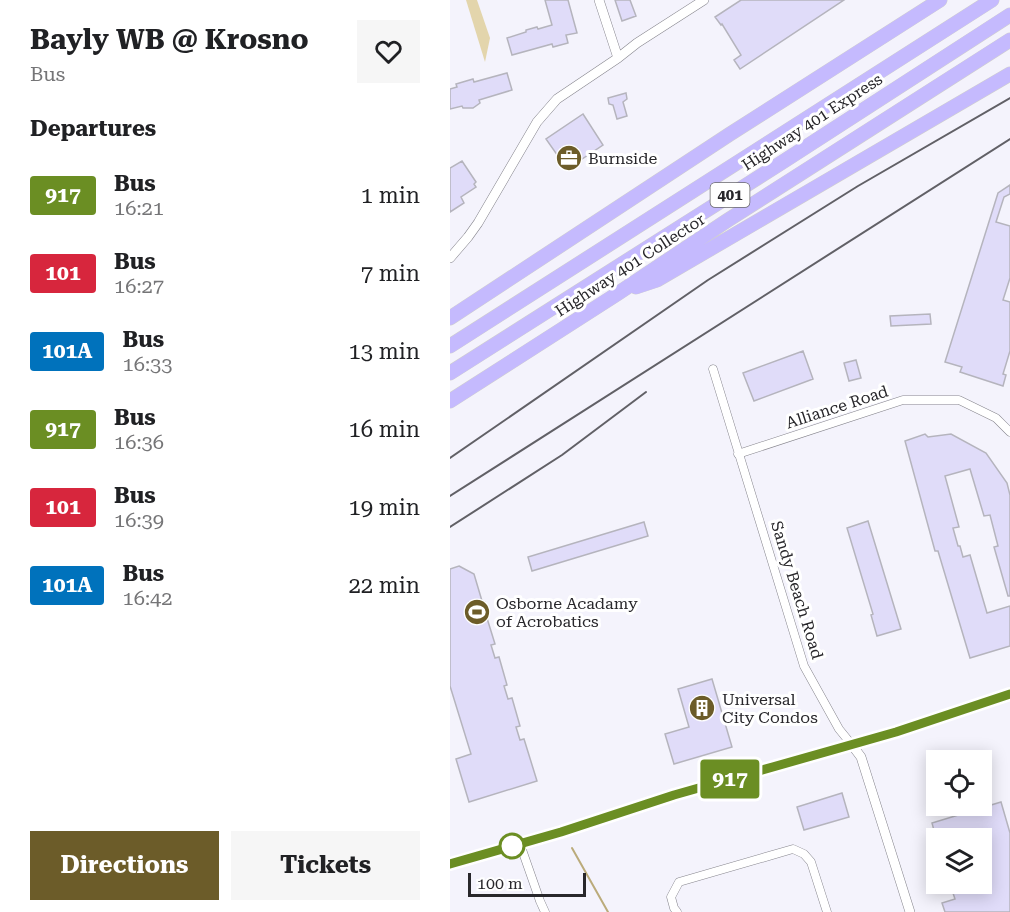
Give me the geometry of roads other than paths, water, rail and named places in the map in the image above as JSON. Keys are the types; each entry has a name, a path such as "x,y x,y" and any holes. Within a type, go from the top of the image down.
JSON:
{"highway":[{"path":"450,318 940,0"},
{"name":"Highway 401 Express","path":"450,346 992,0"},
{"name":"Highway 401 Express","path":"450,373 1010,15"},
{"name":"Highway 401 Collector","path":"450,401 1010,40"},
{"path":"617,294 657,280 1010,74"}],"main road":[{"path":"450,864 674,795 896,732 1010,694"}],"street":[{"path":"599,0 618,58"},
{"path":"450,258 478,224 537,122 556,99 704,0"},
{"name":"Sandy Beach Road","path":"712,369 804,666 839,729 861,757 910,912"},
{"name":"Alliance Road","path":"738,454 903,400 959,400 996,418 1010,432"},
{"path":"520,844 545,912"},
{"path":"677,912 671,897 679,882 793,849 804,854 811,862 826,912"}],"waterway":[{"path":"572,848 608,912"}],"railway":[{"path":"450,458 708,280 858,186 1010,98"},
{"path":"450,496 1010,139"},
{"path":"450,527 562,455 646,392"}],"place":[{"name":"Burnside","path":"569,158"},
{"name":"Osborne Acadamy of Acrobatics","path":"477,612"},
{"name":"Universal City Condos","path":"702,708"}]}
